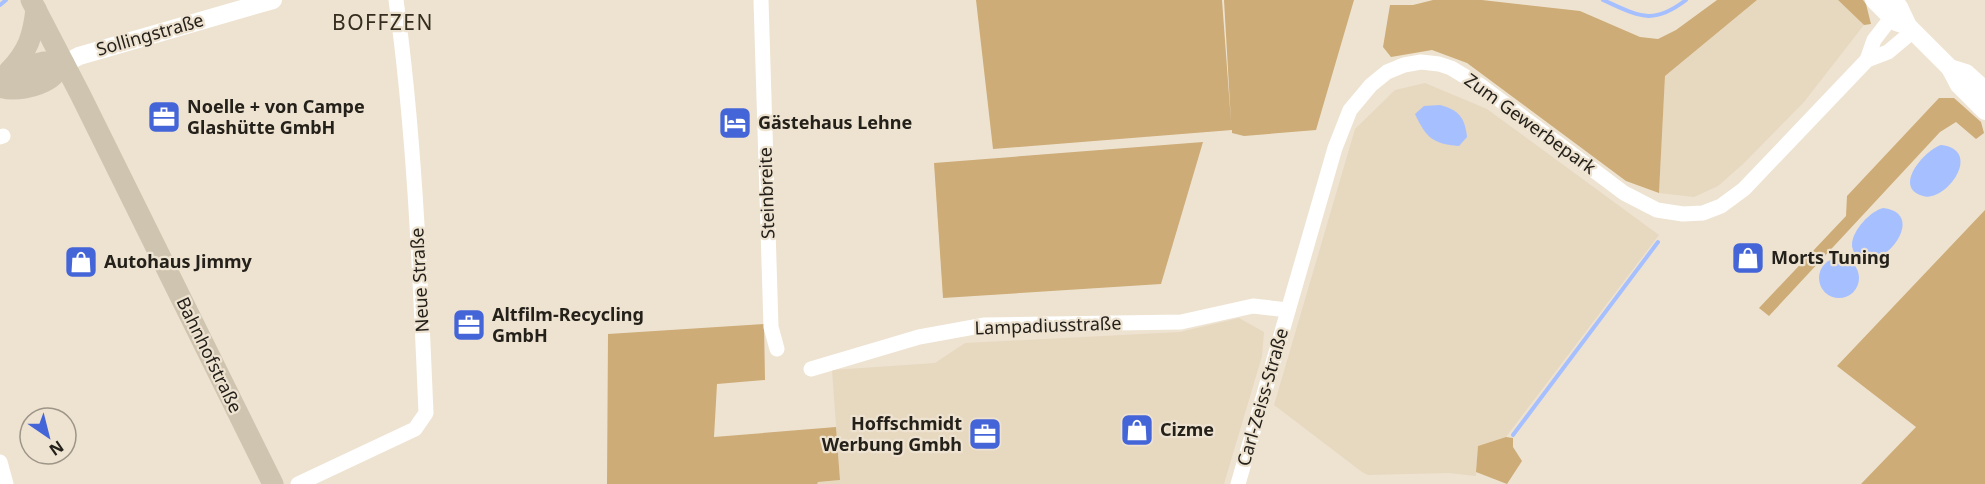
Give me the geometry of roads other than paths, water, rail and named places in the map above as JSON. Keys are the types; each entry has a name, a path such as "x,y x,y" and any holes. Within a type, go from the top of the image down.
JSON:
{"main road":[{"name":"Bahnhofstraße","path":"34,5 273,484"},
{"path":"3,78 18,61 32,36 34,5"},
{"path":"3,78 44,62 64,64"}],"street":[{"name":"Sollingstraße","path":"64,64 78,56 273,0"},
{"name":"Neue Straße","path":"298,484 415,429 426,413 416,189 407,76 396,0"},
{"name":"Steinbreite","path":"761,0 771,327 777,349"},
{"path":"1874,0 1901,19 1950,68 1959,85 1985,111"},
{"name":"Zum Gewerbepark","path":"1867,60 1888,52 1901,19"},
{"name":"Zum Gewerbepark","path":"1288,310 1335,148 1350,110 1371,85 1395,68 1421,62 1439,64 1451,69 1482,86 1624,193 1657,210 1683,214 1703,213 1721,206 1736,195 1867,60 1874,40 1901,19"},
{"path":"1950,68 1966,73 1985,90"},
{"name":"Lampadiusstraße","path":"811,369 919,337 985,325 1181,322 1253,306 1288,310"},
{"name":"Carl-Zeiss-Straße","path":"1238,484 1288,310"},
{"path":"0,462 6,484"}],"water":[{"path":"1440,105 1452,109 1463,120 1467,137 1459,146 1431,138 1415,114 1424,106"},
{"path":"1941,145 1954,149 1960,156 1957,175 1942,192 1932,196 1923,196 1914,191 1910,185 1911,177 1920,161 1934,148"},
{"path":"1883,208 1896,212 1902,219 1899,238 1884,254 1874,259 1865,259 1856,254 1852,248 1853,240 1856,232 1869,216"},
{"path":"1839,258 1853,264 1859,278 1853,292 1839,298 1825,292 1819,278 1825,264"}],"waterway":[{"path":"0,5 6,0"},
{"path":"1603,0 1645,16 1664,13 1686,0"},
{"path":"1513,435 1658,242"}],"place":[{"name":"Noelle + von Campe Glashütte GmbH","path":"164,117"},
{"name":"Gästehaus Lehne","path":"735,123"},
{"name":"Morts Tuning","path":"1748,258"},
{"name":"Autohaus Jimmy","path":"81,262"},
{"name":"Altfilm-Recycling GmbH","path":"469,325"},
{"name":"Cizme","path":"1137,430"},
{"name":"Hoffschmidt Werbung Gmbh","path":"985,434"}],"district":[{"name":"BOFFZEN","path":"383,23"}]}
